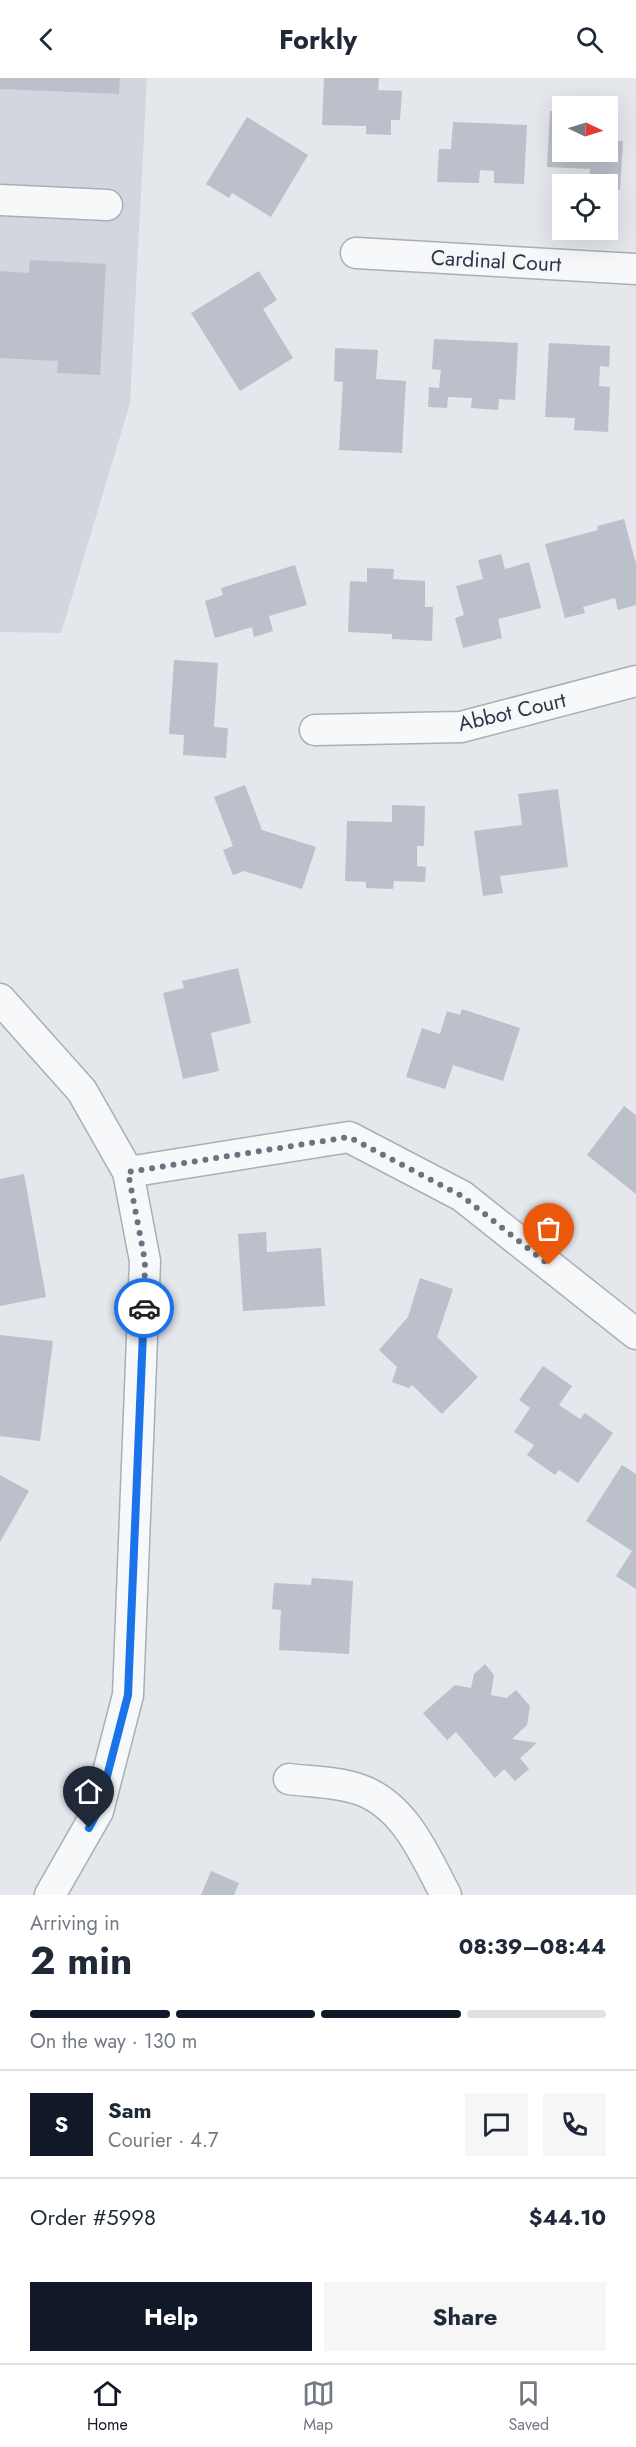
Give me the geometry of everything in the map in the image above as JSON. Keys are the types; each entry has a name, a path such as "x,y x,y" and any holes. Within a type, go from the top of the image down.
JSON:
{"street":[{"path":"0,200 107,205"},
{"name":"Cardinal Court","path":"356,253 636,268"},
{"name":"Abbot Court","path":"315,730 461,727 636,681"},
{"path":"0,999 82,1091 128,1172 145,1261 128,1695 98,1811 50,1895"},
{"path":"128,1172 349,1137 462,1196 636,1334"},
{"path":"289,1779 346,1786 378,1799 401,1818 409,1828 446,1895"}],"shaded area":[{"path":"0,78 147,78 130,403 61,633 0,632"}],"building":[{"path":"0,78 120,78 119,94 0,89"},
{"path":"324,78 379,78 378,90 402,91 400,120 391,120 391,135 366,134 366,126 322,125"},
{"path":"550,111 552,111 552,162 618,162 618,141 623,141 620,190 618,190 618,174 590,174 590,169 547,167"},
{"path":"247,117 308,155 271,217 232,193 229,198 206,184"},
{"path":"453,122 527,125 524,184 494,183 494,171 480,170 479,183 437,182 439,149 451,149"},
{"path":"30,260 106,264 100,375 57,373 58,361 0,358 0,271 29,273"},
{"path":"259,271 277,300 263,309 293,358 240,391 191,313"},
{"path":"434,339 518,343 515,400 499,399 498,410 471,408 472,398 448,397 447,408 428,407 429,387 439,388 441,370 432,369"},
{"path":"549,343 610,346 609,367 600,366 599,386 610,387 608,432 574,430 575,418 545,417"},
{"path":"335,348 378,350 376,379 406,381 402,453 339,450 343,382 334,381"},
{"path":"624,519 636,564 636,605 618,610 615,598 583,607 585,613 565,618 545,544 598,530 597,526"},
{"path":"501,554 505,569 529,562 541,608 498,619 502,638 463,648 455,618 464,615 456,586 483,579 478,560"},
{"path":"295,565 307,605 269,616 273,631 254,637 252,627 215,638 205,601 223,595 221,588"},
{"path":"367,568 394,569 393,579 425,581 425,607 433,607 432,641 392,639 392,634 348,632 350,581 367,582"},
{"path":"174,660 218,663 214,727 228,728 226,758 183,755 184,735 169,734"},
{"path":"245,785 262,830 316,847 302,889 244,871 233,875 223,850 233,846 214,797"},
{"path":"558,789 568,867 500,876 503,893 483,896 474,831 522,825 518,794"},
{"path":"392,805 425,806 424,846 417,846 417,866 426,867 425,882 394,881 393,889 366,888 366,882 345,881 347,821 392,822"},
{"path":"238,968 251,1023 211,1033 219,1071 183,1079 163,993 184,988 182,981"},
{"path":"462,1009 520,1028 503,1081 453,1065 445,1089 406,1077 422,1028 440,1034 447,1011 460,1015"},
{"path":"624,1106 636,1115 636,1194 587,1155"},
{"path":"24,1174 46,1297 0,1306 0,1179"},
{"path":"266,1232 267,1252 321,1248 325,1306 243,1311 238,1234"},
{"path":"420,1278 453,1289 437,1337 478,1377 442,1414 412,1385 409,1388 392,1382 397,1367 379,1350 408,1317"},
{"path":"0,1335 53,1341 40,1441 0,1436"},
{"path":"543,1366 572,1386 559,1405 580,1419 585,1413 613,1433 578,1483 559,1470 555,1475 527,1455 534,1445 514,1432 530,1408 519,1400"},
{"path":"622,1465 636,1474 636,1589 616,1576 632,1551 586,1521"},
{"path":"0,1475 29,1491 0,1542"},
{"path":"312,1578 353,1581 349,1654 279,1650 281,1610 272,1609 274,1583 311,1585"},
{"path":"485,1664 494,1675 491,1695 507,1698 516,1690 530,1706 527,1725 512,1739 537,1743 520,1758 529,1769 515,1781 504,1769 495,1778 456,1732 447,1740 423,1713 455,1685 471,1688 474,1674"},
{"path":"211,1871 239,1883 234,1895 201,1895"}],"way so far":[{"path":"144,1308 145,1261 128,1172 349,1137 462,1196 549,1265"}],"route":[{"path":"89,1828 98,1811 128,1695 144,1308"}]}
